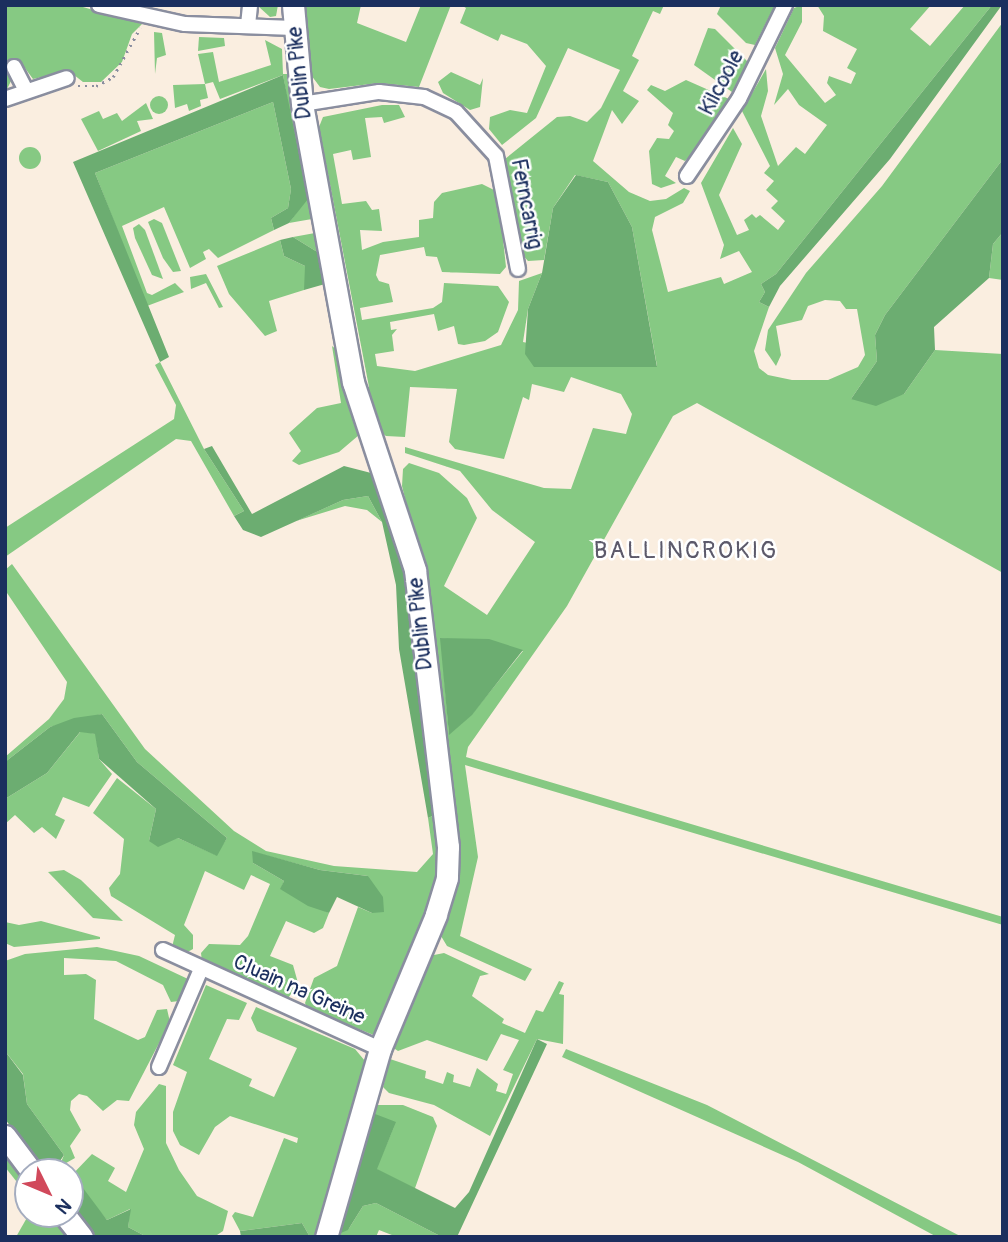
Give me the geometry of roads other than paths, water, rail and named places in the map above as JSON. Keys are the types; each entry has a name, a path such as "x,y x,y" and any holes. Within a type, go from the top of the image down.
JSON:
{"street":[{"path":"99,5 185,24 294,28"},
{"path":"248,25 250,5"},
{"name":"Dublin Pike","path":"293,5 302,104 353,382 415,570 448,847 447,878 436,915 380,1049 326,1237"},
{"name":"Kilcoole","path":"687,176 739,99 785,5"},
{"path":"15,67 25,89"},
{"path":"5,99 25,89 67,78"},
{"name":"Ferncarrig","path":"302,104 379,92 424,97 456,112 496,156 518,269"},
{"name":"Cluain na Greine","path":"163,950 380,1049"},
{"name":"Cluain na Greine","path":"159,1067 201,969"},
{"path":"5,1136 22,1158"}],"district":[{"name":"BALLINCROKIG","path":"686,551"}]}
